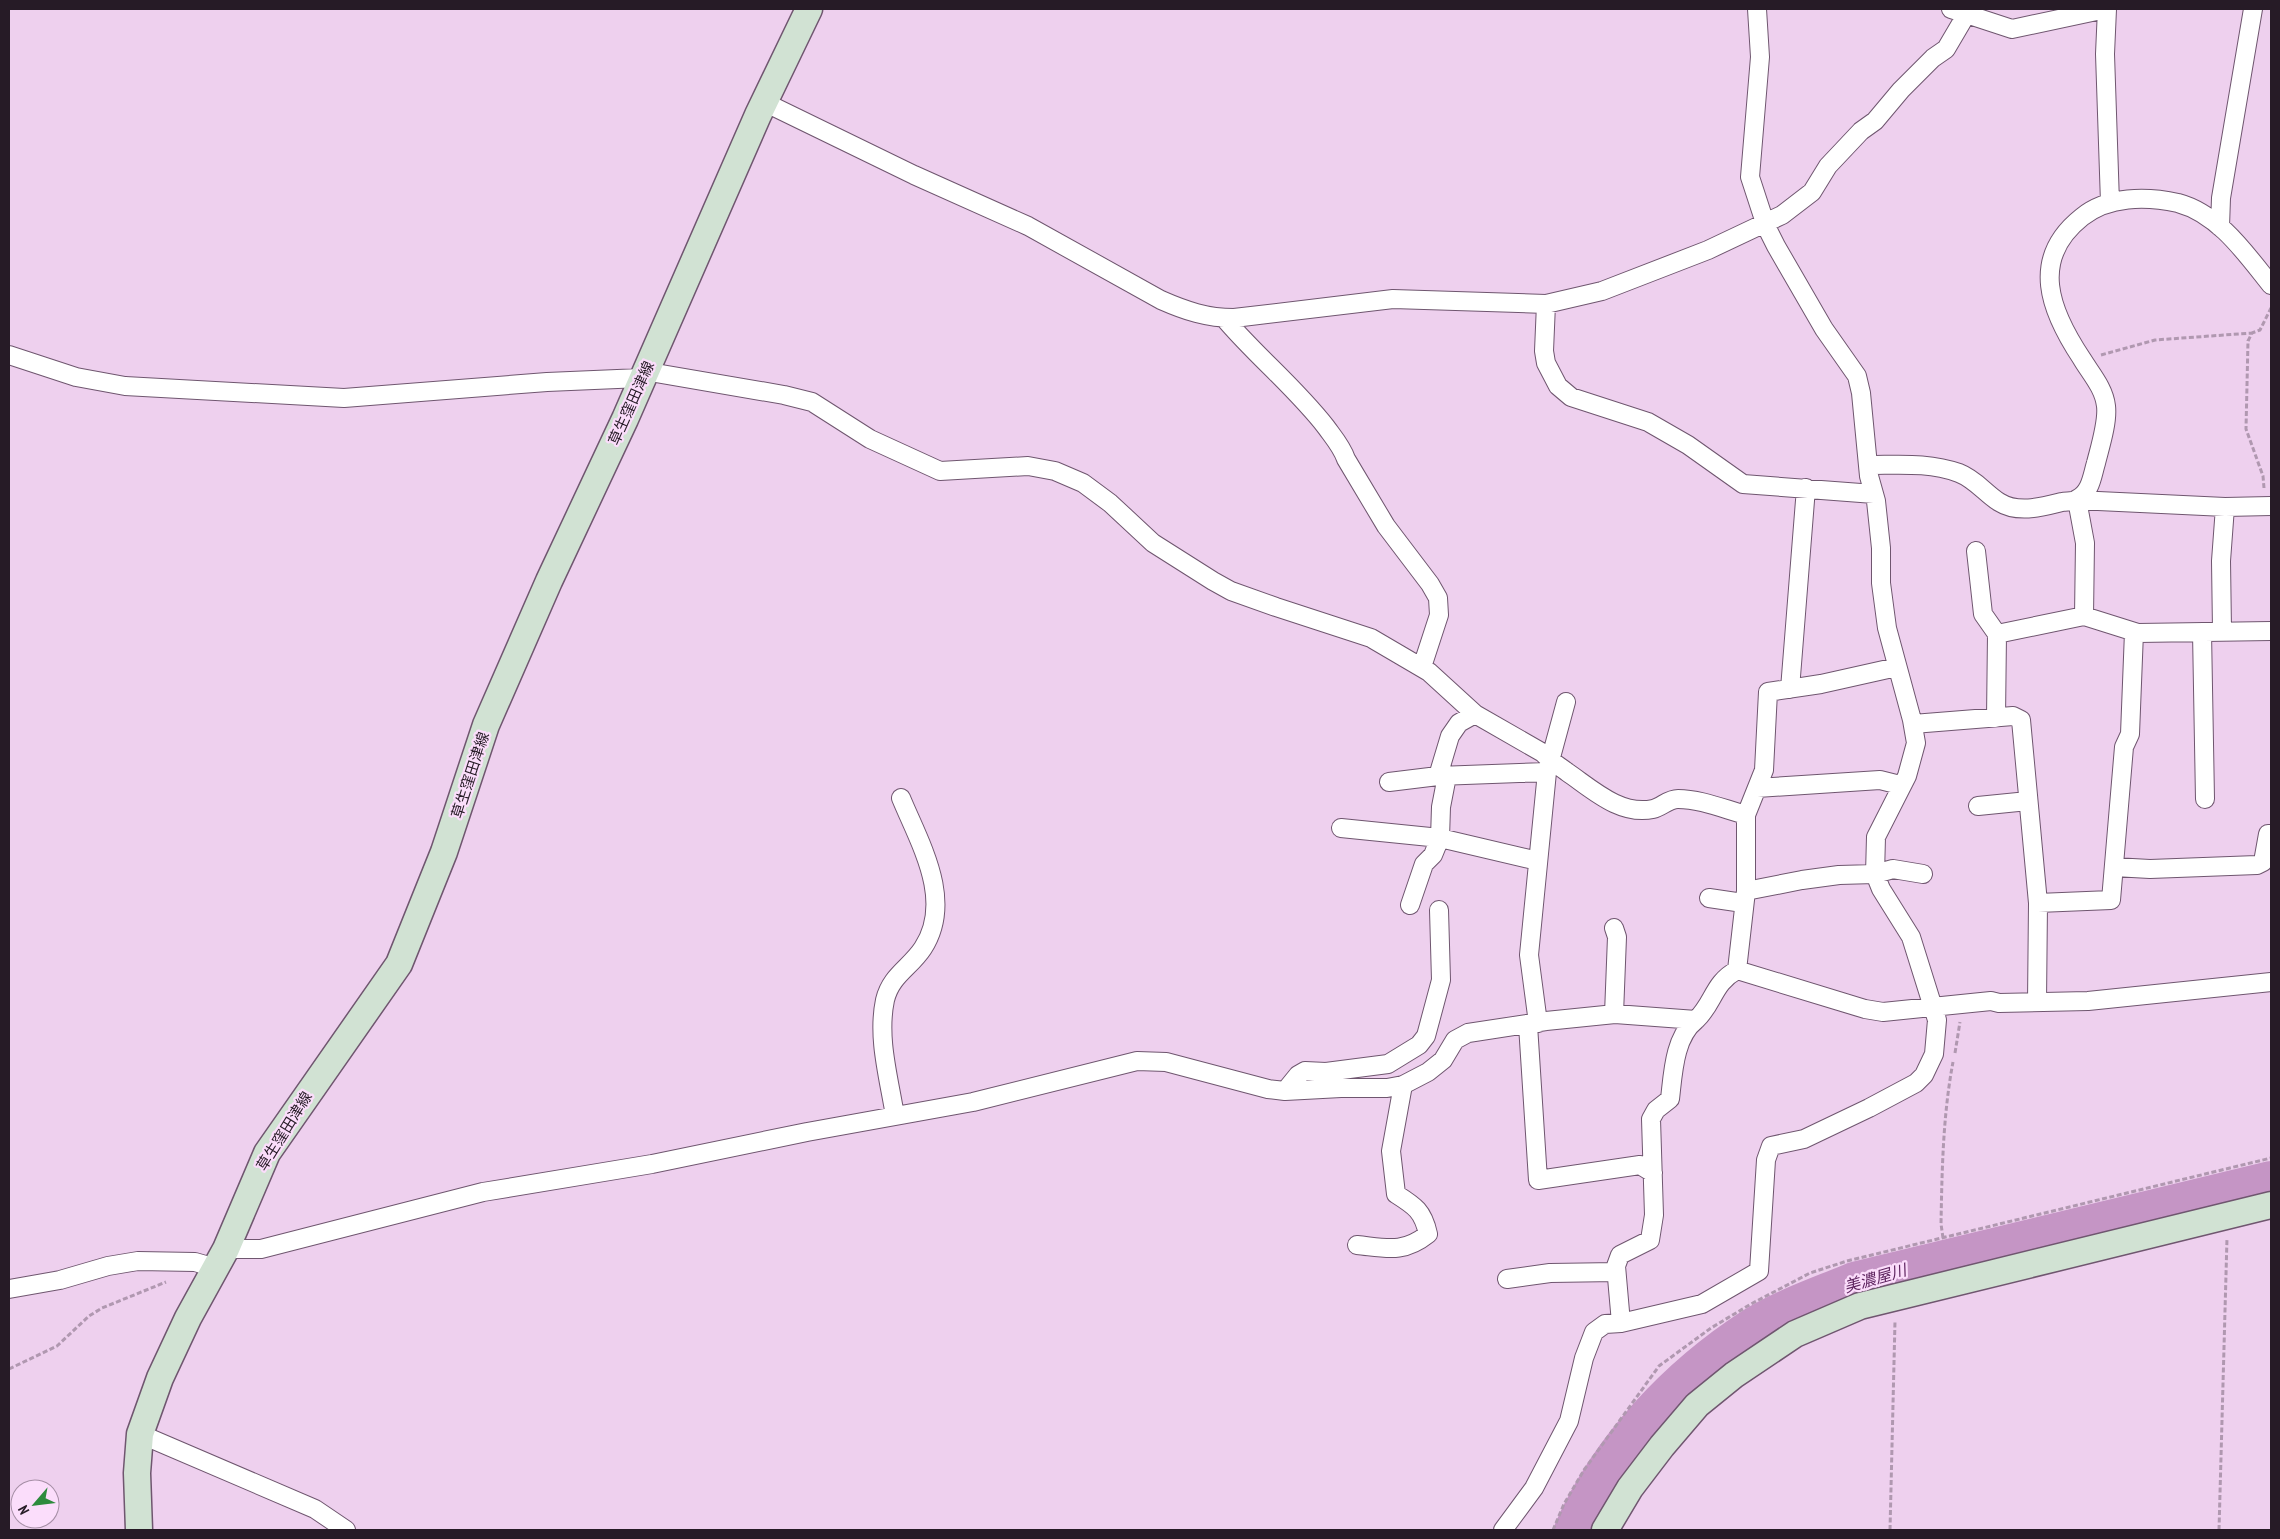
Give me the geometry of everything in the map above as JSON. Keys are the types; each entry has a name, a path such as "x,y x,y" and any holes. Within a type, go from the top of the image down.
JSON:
{"main road":[{"name":"草生窪田津線","path":"139,1530 136,1473 140,1434 149,1404 171,1352 221,1258 267,1154 398,964 444,852 486,725 764,102 809,9"},
{"path":"1605,1530 1630,1488 1697,1405 1734,1375 1795,1334 1860,1306 2271,1205"}],"street":[{"path":"1503,1530 1534,1488 1569,1421 1584,1358 1594,1332 1605,1324 1621,1323 1702,1304 1759,1271 1766,1160 1770,1146 1804,1139 1916,1083 1924,1075 1934,1054 1937,1020 1911,937 1881,890 1875,874 1876,837 1906,776 1916,743 1913,724 1886,619 1881,583 1881,548 1868,465 1861,393 1857,376 1824,329 1766,224 1750,177 1760,57 1757,9"},
{"path":"764,102 914,175 1007,215 1161,300 1187,311 1214,318 1393,299 1546,304 1602,291 1708,250 1782,215 1812,192 1835,159 1861,131 1875,121 1920,71 1946,49 1958,12 2012,29 2106,9 2105,54 2110,203"},
{"path":"2220,227 2221,198 2253,9"},
{"path":"2077,500 2088,489 2102,441 2106,407 2099,384 2059,322 2051,288 2050,264 2059,240 2072,225 2092,209 2110,203 2131,199 2178,204 2203,214 2220,227 2271,285"},
{"path":"1546,304 1544,351 1546,363 1558,386 1571,397 1648,422 1688,444 1743,484 1874,494"},
{"path":"1224,318 1242,340 1303,400 1343,449 1346,459 1386,526 1430,584 1438,598 1439,615 1422,667"},
{"path":"9,355 60,372 125,386 344,398 643,375 784,395 812,402 870,439 940,471 1028,466 1056,471 1083,483 1110,503 1153,543 1219,584 1276,607 1372,638 1422,667 1475,714 1542,753 1549,767"},
{"path":"1868,465 1923,464 1958,472 1969,477 1999,502 2013,508 2041,508 2077,500 2226,507 2268,506"},
{"path":"1790,689 1806,488"},
{"path":"2077,500 2085,543 2084,616"},
{"path":"2222,630 2221,561 2226,507"},
{"path":"1976,551 1984,614 1997,634 1996,718"},
{"path":"1997,634 2084,616 2134,632 2271,630"},
{"path":"2038,903 2111,900 2124,747 2130,734 2134,632"},
{"path":"2202,632 2205,799"},
{"path":"1737,970 1745,897 1746,815 1764,770 1768,692 1897,667"},
{"path":"1566,702 1549,767 1529,955 1538,1180 1640,1165 1653,1173"},
{"path":"1410,905 1424,864 1433,855 1440,838 1442,776 1450,736 1459,723 1475,714"},
{"path":"1913,724 2013,716 2021,720 2038,903 2037,1002"},
{"path":"1389,782 1549,767 1567,771 1596,794 1616,804 1637,809 1654,809 1670,800 1679,799 1696,801 1746,815"},
{"path":"1757,788 1880,780 1900,785"},
{"path":"895,1116 882,1038 885,1000 891,982 923,948 935,922 935,891 930,867 901,798"},
{"path":"1978,806 2028,801"},
{"path":"1341,828 1440,838 1538,861"},
{"path":"2114,867 2150,870 2257,865 2263,862 2268,834 2271,834"},
{"path":"1708,898 1745,897 1802,880 1839,875 1875,874 1893,869 1923,874"},
{"path":"1284,1091 1298,1075 1306,1071 1326,1072 1388,1064 1419,1045 1426,1036 1442,980 1439,910"},
{"path":"1614,928 1617,937 1614,1014"},
{"path":"1621,1323 1616,1266 1620,1254 1650,1240 1654,1215 1651,1119 1656,1110 1670,1099 1674,1067 1689,1026 1703,1014 1724,978 1737,970 1865,1009 1883,1012 1991,1001 2000,1004 2088,1001 2271,982"},
{"path":"9,1289 60,1280 108,1266 138,1261 195,1262 221,1258 483,1192 652,1164 973,1102 1136,1061 1166,1062 1268,1089 1284,1091 1387,1088 1403,1085 1428,1072 1443,1060 1455,1040 1468,1033 1614,1014 1696,1020"},
{"path":"1357,1245 1401,1249 1417,1243 1428,1234 1424,1218 1413,1205 1396,1194 1391,1151 1403,1085"},
{"path":"1507,1279 1550,1273 1616,1272"},
{"path":"140,1434 314,1509 346,1530"}],"path":[{"path":"2085,364 2100,355 2155,340 2252,333 2260,330 2271,308"},
{"path":"2252,333 2248,341 2246,429 2262,476 2268,506"},
{"path":"1943,1238 1941,1224 1944,1131 1948,1089 1960,1026 1960,1004"},
{"path":"2219,1530 2228,1215"},
{"path":"9,1369 57,1346 89,1316 102,1308 169,1280"},
{"path":"1890,1530 1894,1297"}],"waterway":[{"name":"美濃屋川","path":"1573,1530 1588,1499 1606,1470 1649,1415 1673,1390 1726,1345 1754,1326 1778,1313 1854,1281 2271,1180"}]}
